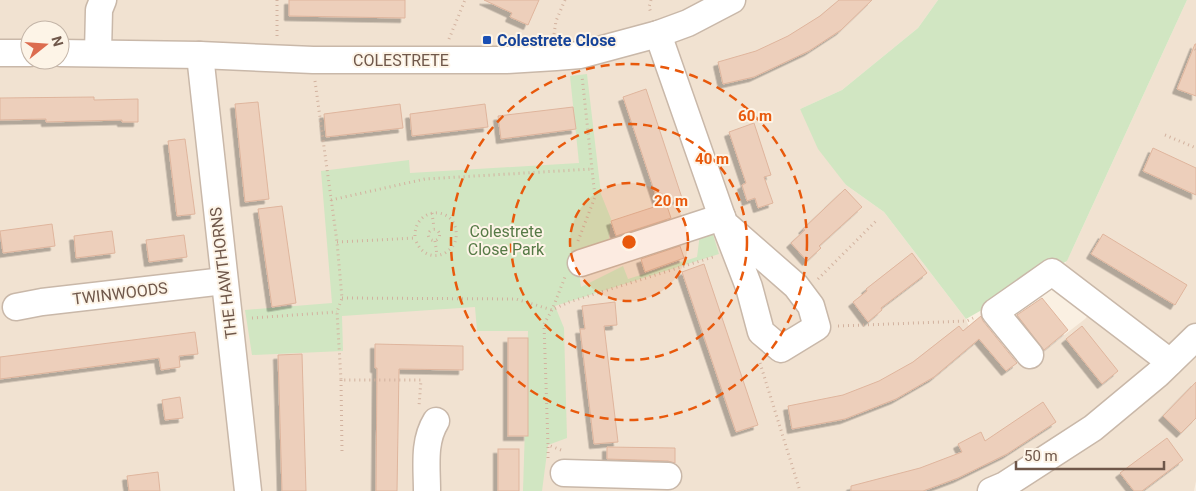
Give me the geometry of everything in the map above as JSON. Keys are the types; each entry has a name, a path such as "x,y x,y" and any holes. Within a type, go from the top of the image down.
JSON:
{"street":[{"path":"98,54 100,10 103,0"},
{"name":"COLESTRETE","path":"70,53 200,55 313,60 507,60 580,56 658,34 688,23 732,0"},
{"path":"658,34 724,220 749,287 761,332 781,349 817,326 810,306 796,286 724,220"},
{"path":"0,53 20,53"},
{"name":"THE HAWTHORNS","path":"200,55 248,491"},
{"path":"581,263 724,220"},
{"path":"1030,355 995,312 1052,272 1170,362"},
{"name":"TWINWOODS","path":"16,307 224,281"},
{"path":"991,491 1005,485 1093,428 1196,338"},
{"path":"427,491 427,443 430,430 428,414"},
{"path":"564,472 668,476"}],"path":[{"path":"276,0 277,59"},
{"path":"446,59 449,36 465,0"},
{"path":"556,57 554,37 556,21 565,0"},
{"path":"313,60 342,298 337,312 341,380 342,452"},
{"path":"1164,135 1196,148"},
{"path":"331,200 425,179 592,169"},
{"path":"432,213 434,229"},
{"path":"432,213 449,216 456,229 455,243 452,247 443,254 432,256 423,252 418,246 415,230 422,218 432,213"},
{"path":"802,295 876,221"},
{"path":"438,229 441,234 440,239 435,241 428,239 427,233 428,231 438,229"},
{"path":"336,242 415,238"},
{"path":"435,241 437,255"},
{"path":"342,298 516,299 552,310 718,256"},
{"path":"229,320 337,312"},
{"path":"817,326 967,321 983,313 995,312"},
{"path":"759,358 800,491"},
{"path":"341,380 421,380 428,414"}],"shaded area":[{"path":"0,0 938,0 918,28 842,90 800,109 846,185 884,212 966,319 969,327 1007,371 1019,361 1028,363 1085,319 1103,298 1063,268 1187,0 1196,0 1196,481 1194,491 0,491"}],"green space":[{"path":"938,0 1187,0 1067,261 966,319 884,212 846,185 818,149 800,109 842,90 918,28"},
{"name":"Colestrete Close Park","path":"587,74 601,194 611,219 608,247 577,258 581,287 623,266 628,279 697,257 700,234 712,231 719,254 555,306 564,328 567,438 548,445 542,491 523,491 528,331 477,331 475,307 342,316 343,351 252,355 245,310 332,303 321,171 409,160 410,173 579,163 570,76"}],"building":[{"path":"289,0 405,0 405,18 289,16"},
{"path":"484,0 539,0 528,25 510,17 512,13"},
{"path":"839,0 872,0 841,30 809,51 754,77 723,84 718,62 756,51 788,36 820,16"},
{"path":"1196,44 1196,96 1177,89"},
{"path":"646,89 682,198 659,205 623,97"},
{"path":"94,97 94,100 138,99 138,122 122,122 122,120 46,122 46,119 0,120 0,98"},
{"path":"258,102 269,199 245,202 235,104"},
{"path":"400,104 403,128 326,137 324,114"},
{"path":"485,104 488,127 412,136 410,114"},
{"path":"573,107 576,129 501,139 498,116"},
{"path":"754,123 771,175 764,177 773,203 758,208 755,198 747,201 742,185 746,183 729,132"},
{"path":"185,139 195,214 177,216 168,141"},
{"path":"1153,148 1196,168 1196,195 1143,171"},
{"path":"845,189 862,207 819,246 821,248 807,261 791,243"},
{"path":"666,203 671,218 616,236 611,221"},
{"path":"282,206 296,303 272,307 258,209"},
{"path":"52,224 55,246 3,253 0,231"},
{"path":"112,231 115,253 76,258 74,236"},
{"path":"1103,234 1187,285 1175,305 1091,254"},
{"path":"184,235 187,257 149,262 146,240"},
{"path":"680,246 684,258 645,272 641,259"},
{"path":"912,253 927,273 881,308 882,310 868,322 853,302 867,291 866,289"},
{"path":"704,264 758,425 736,432 682,272"},
{"path":"1042,298 1068,330 1044,350 1017,315"},
{"path":"615,302 617,325 604,326 618,442 594,444 580,329 585,329 582,306"},
{"path":"981,316 1017,363 1006,371 979,339 934,377 896,399 845,419 792,429 788,406 843,395 879,381 913,362 959,326 963,331"},
{"path":"1082,326 1118,371 1102,384 1066,339"},
{"path":"195,332 198,354 179,356 180,367 161,370 159,358 0,379 0,357"},
{"path":"508,338 528,338 528,436 508,436"},
{"path":"375,344 463,346 463,370 399,369 397,491 376,491 377,368 375,368"},
{"path":"302,354 306,491 282,491 278,355"},
{"path":"1196,382 1196,418 1181,433 1163,416"},
{"path":"180,397 183,418 165,420 162,400"},
{"path":"1043,402 1056,422 1007,454 958,478 923,491 851,491 851,486 920,468 962,452 958,444 981,432 985,441"},
{"path":"1167,438 1183,460 1142,491 1134,491 1120,473"},
{"path":"607,447 675,448 675,463 668,461 607,459"},
{"path":"498,449 519,449 519,491 498,491"},
{"path":"158,472 160,491 129,491 127,476"}],"place":[{"name":"Colestrete Close","path":"487,40"}]}
